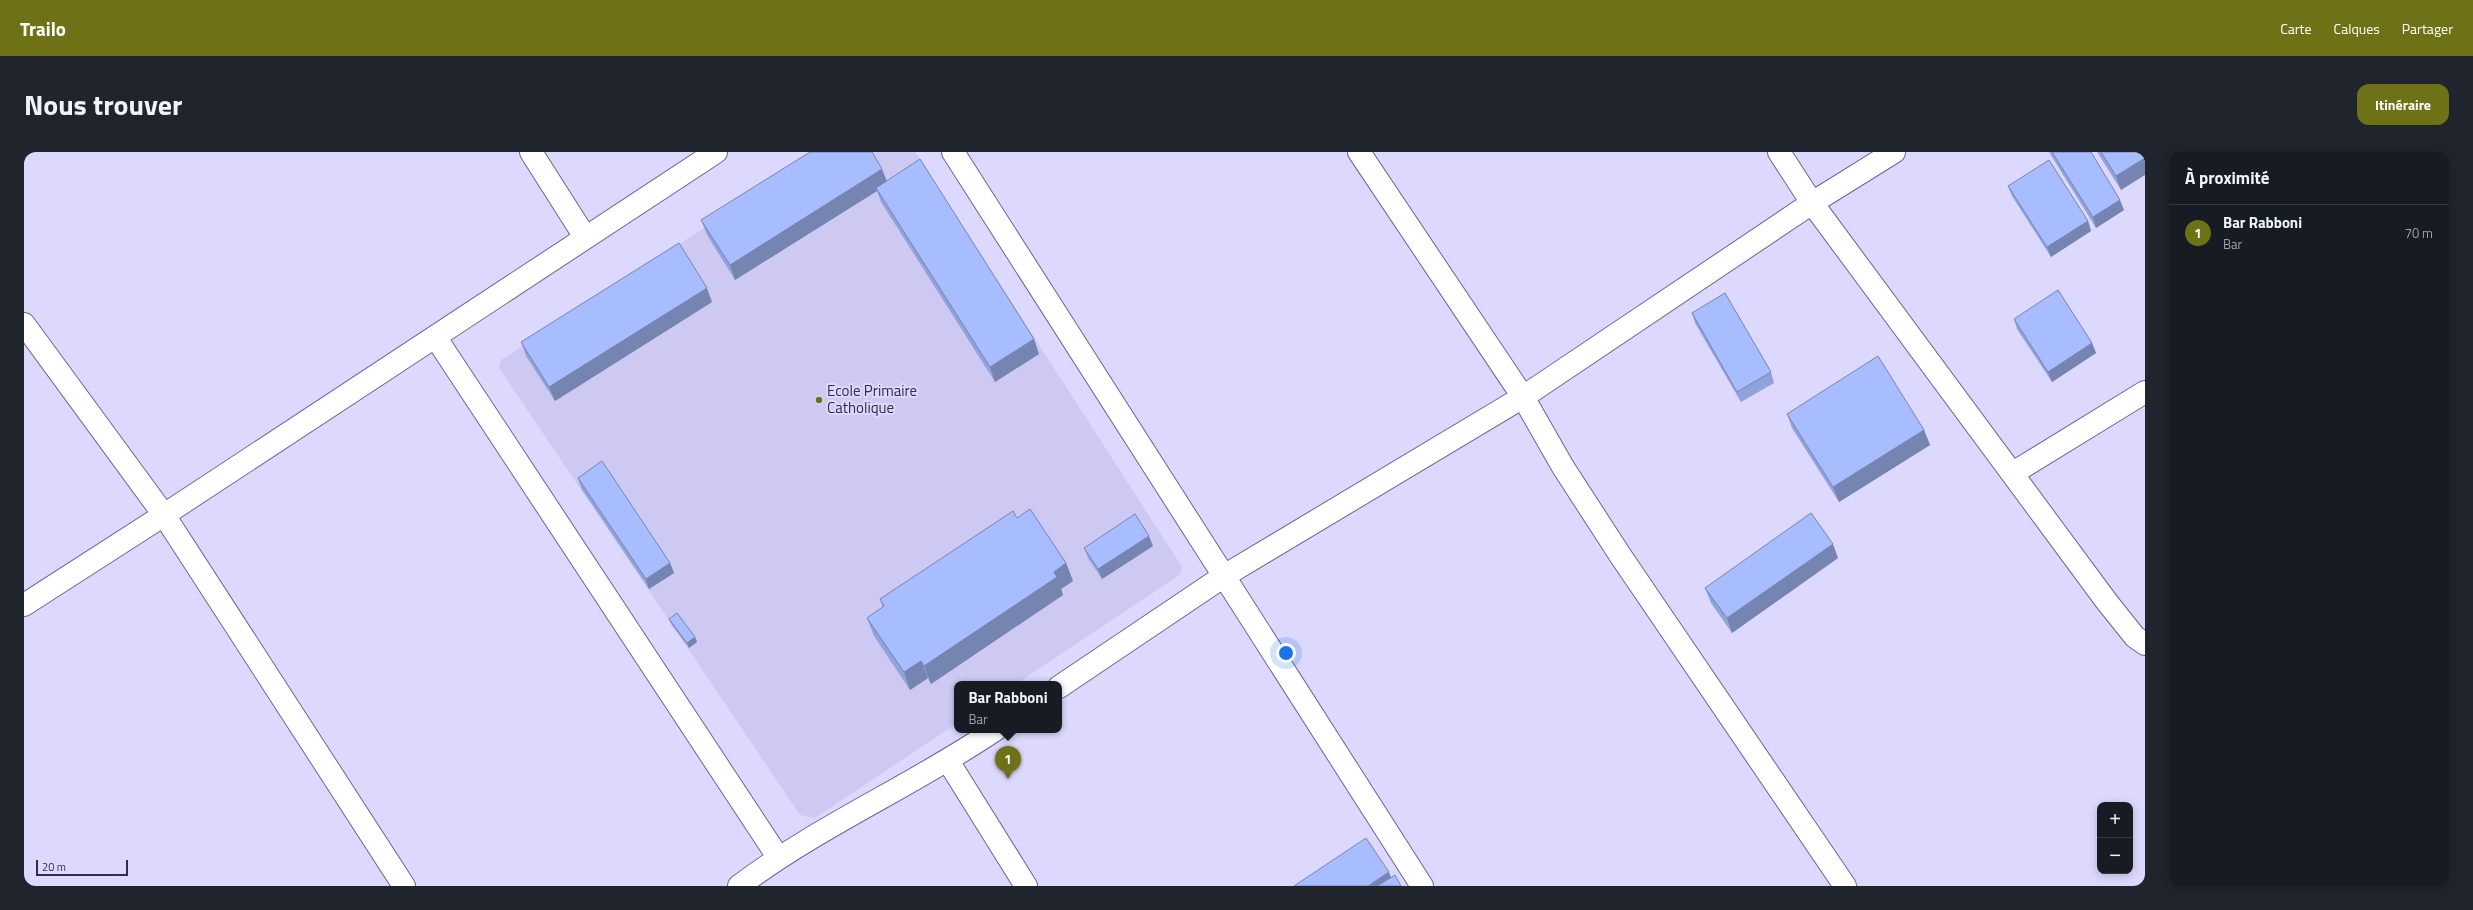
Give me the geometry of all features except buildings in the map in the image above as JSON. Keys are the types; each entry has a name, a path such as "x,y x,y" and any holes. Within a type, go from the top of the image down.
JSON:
{"street":[{"path":"531,152 585,237"},
{"path":"24,605 164,516 436,338 585,237 716,152"},
{"path":"953,152 1422,886"},
{"path":"1359,152 1523,397 1563,467 1620,555 1845,886"},
{"path":"1779,152 1812,203 2106,602 2135,637 2145,644"},
{"path":"1062,685 1224,576 1523,397 1812,203 1894,152"},
{"path":"24,324 164,516 404,886"},
{"path":"436,338 778,857"},
{"path":"2013,474 2145,392"},
{"path":"739,886 778,857 948,762 991,733"},
{"path":"948,762 1026,886"}],"shaded area":[{"path":"821,152 915,152 1182,567 1181,574 1020,681 954,681 954,725 815,818 800,815 499,368 501,360"}],"place":[{"name":"Ecole Primaire Catholique","path":"819,400"},
{"name":"Bar Rabboni","path":"1008,779"}]}
